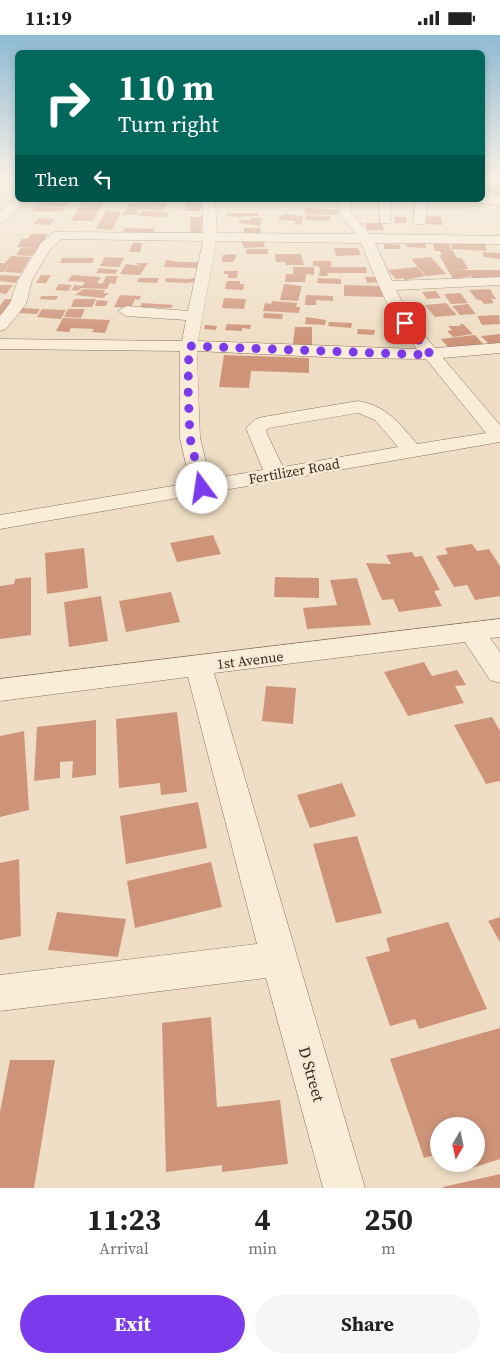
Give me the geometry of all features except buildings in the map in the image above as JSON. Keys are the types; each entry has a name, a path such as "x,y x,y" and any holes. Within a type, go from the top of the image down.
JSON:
{"street":[{"path":"202,488 190,438 189,346 210,233"},
{"path":"361,233 366,238 386,286 405,323 500,436"},
{"path":"0,326 18,304 26,279 46,246 56,236 500,240"},
{"path":"386,286 500,281"},
{"path":"126,311 171,314 196,311"},
{"path":"0,344 60,347 189,346 431,355 500,347"},
{"path":"276,475 256,434 256,428 263,423 358,407 371,407 379,411 411,450"},
{"name":"Fertilizer Road","path":"0,522 500,436"},
{"name":"1st Avenue","path":"0,690 474,633 500,628"},
{"path":"474,633 500,673"},
{"name":"D Street","path":"199,666 344,1188"},
{"path":"0,993 279,959"}],"route":[{"path":"202,488 190,438 189,346 431,355 405,323"}]}
